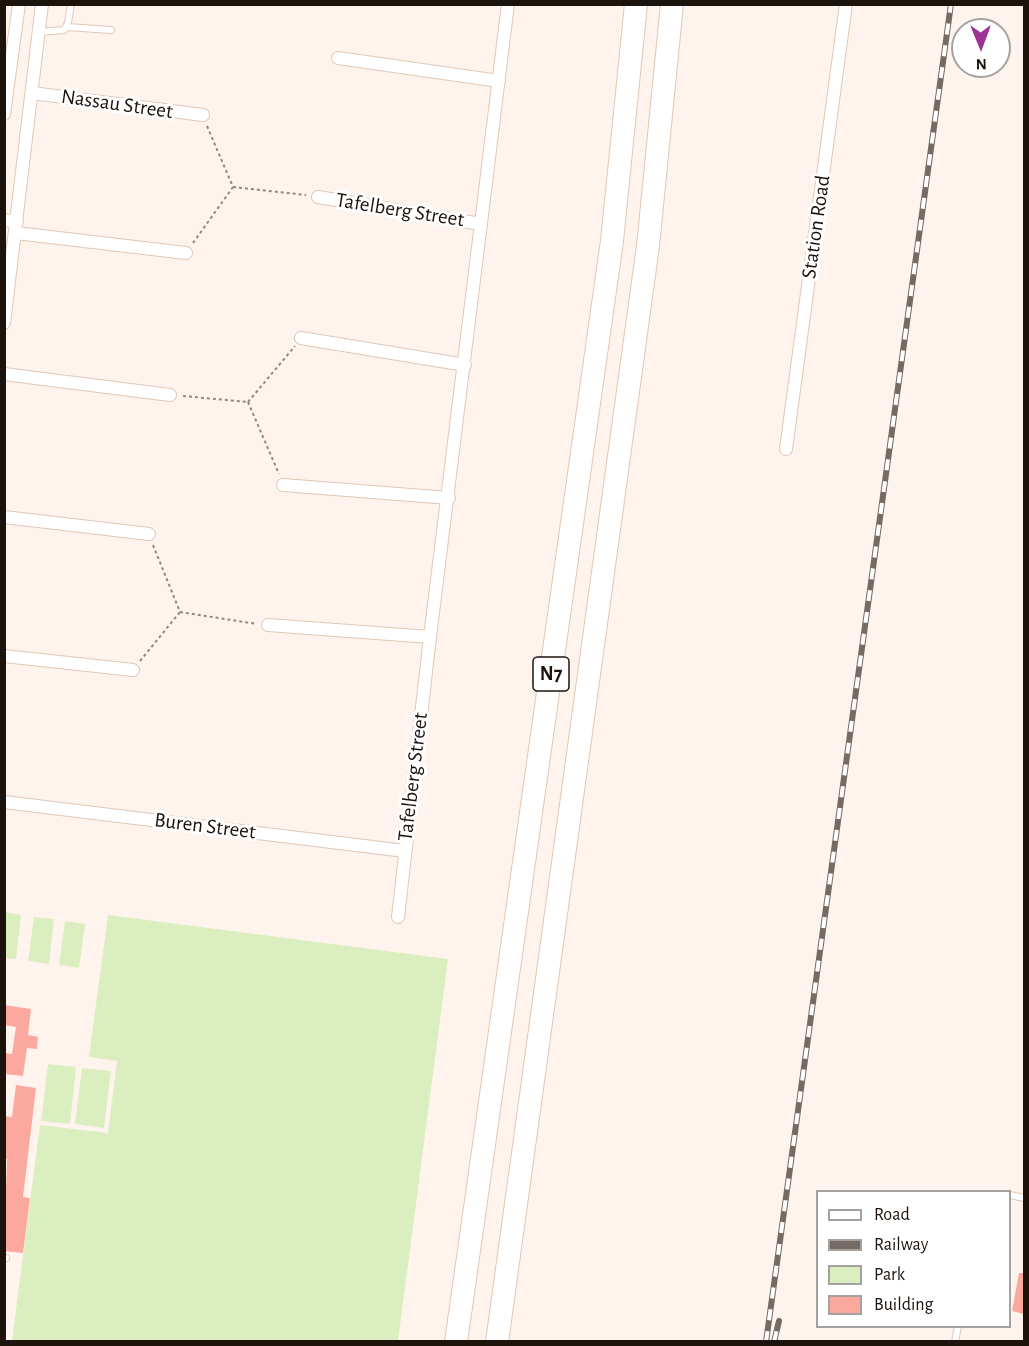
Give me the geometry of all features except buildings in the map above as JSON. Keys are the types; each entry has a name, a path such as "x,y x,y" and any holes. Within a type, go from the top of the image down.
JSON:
{"highway":[{"name":"N7","path":"456,1341 612,242 636,4"},
{"name":"N7","path":"496,1341 648,246 672,4"}],"street":[{"path":"4,114 9,41 19,4"},
{"name":"Nassau Street","path":"4,323 13,225 42,4"},
{"name":"Tafelberg Street","path":"398,916 508,4"},
{"name":"Station Road","path":"786,450 846,4"},
{"path":"338,58 499,81"},
{"name":"Nassau Street","path":"32,93 203,115"},
{"name":"Tafelberg Street","path":"318,197 481,224"},
{"path":"13,225 186,253"},
{"path":"302,338 465,364"},
{"path":"4,374 170,394"},
{"path":"283,484 449,498"},
{"path":"4,518 149,534"},
{"path":"268,626 430,637"},
{"path":"4,656 133,670"},
{"name":"Buren Street","path":"4,802 405,851"}],"lane":[{"path":"67,27 71,4"},
{"path":"39,32 58,32 67,27 111,30"}],"path":[{"path":"203,115 233,187"},
{"path":"233,187 318,197"},
{"path":"186,253 233,187"},
{"path":"249,402 302,338"},
{"path":"170,394 249,402"},
{"path":"249,402 283,484"},
{"path":"149,534 180,612"},
{"path":"180,612 268,626"},
{"path":"133,670 180,612"}],"green space":[{"path":"5,912 21,915 16,959 5,958"},
{"path":"108,915 448,959 398,1341 12,1341 40,1125 108,1133 117,1061 89,1057"},
{"path":"34,917 54,919 49,964 28,961"},
{"path":"65,921 85,924 79,968 59,965"},
{"path":"48,1064 76,1067 70,1124 41,1121"},
{"path":"82,1068 111,1071 104,1128 75,1124"}],"railway":[{"path":"766,1342 951,4"},
{"path":"774,1342 779,1321"}]}
